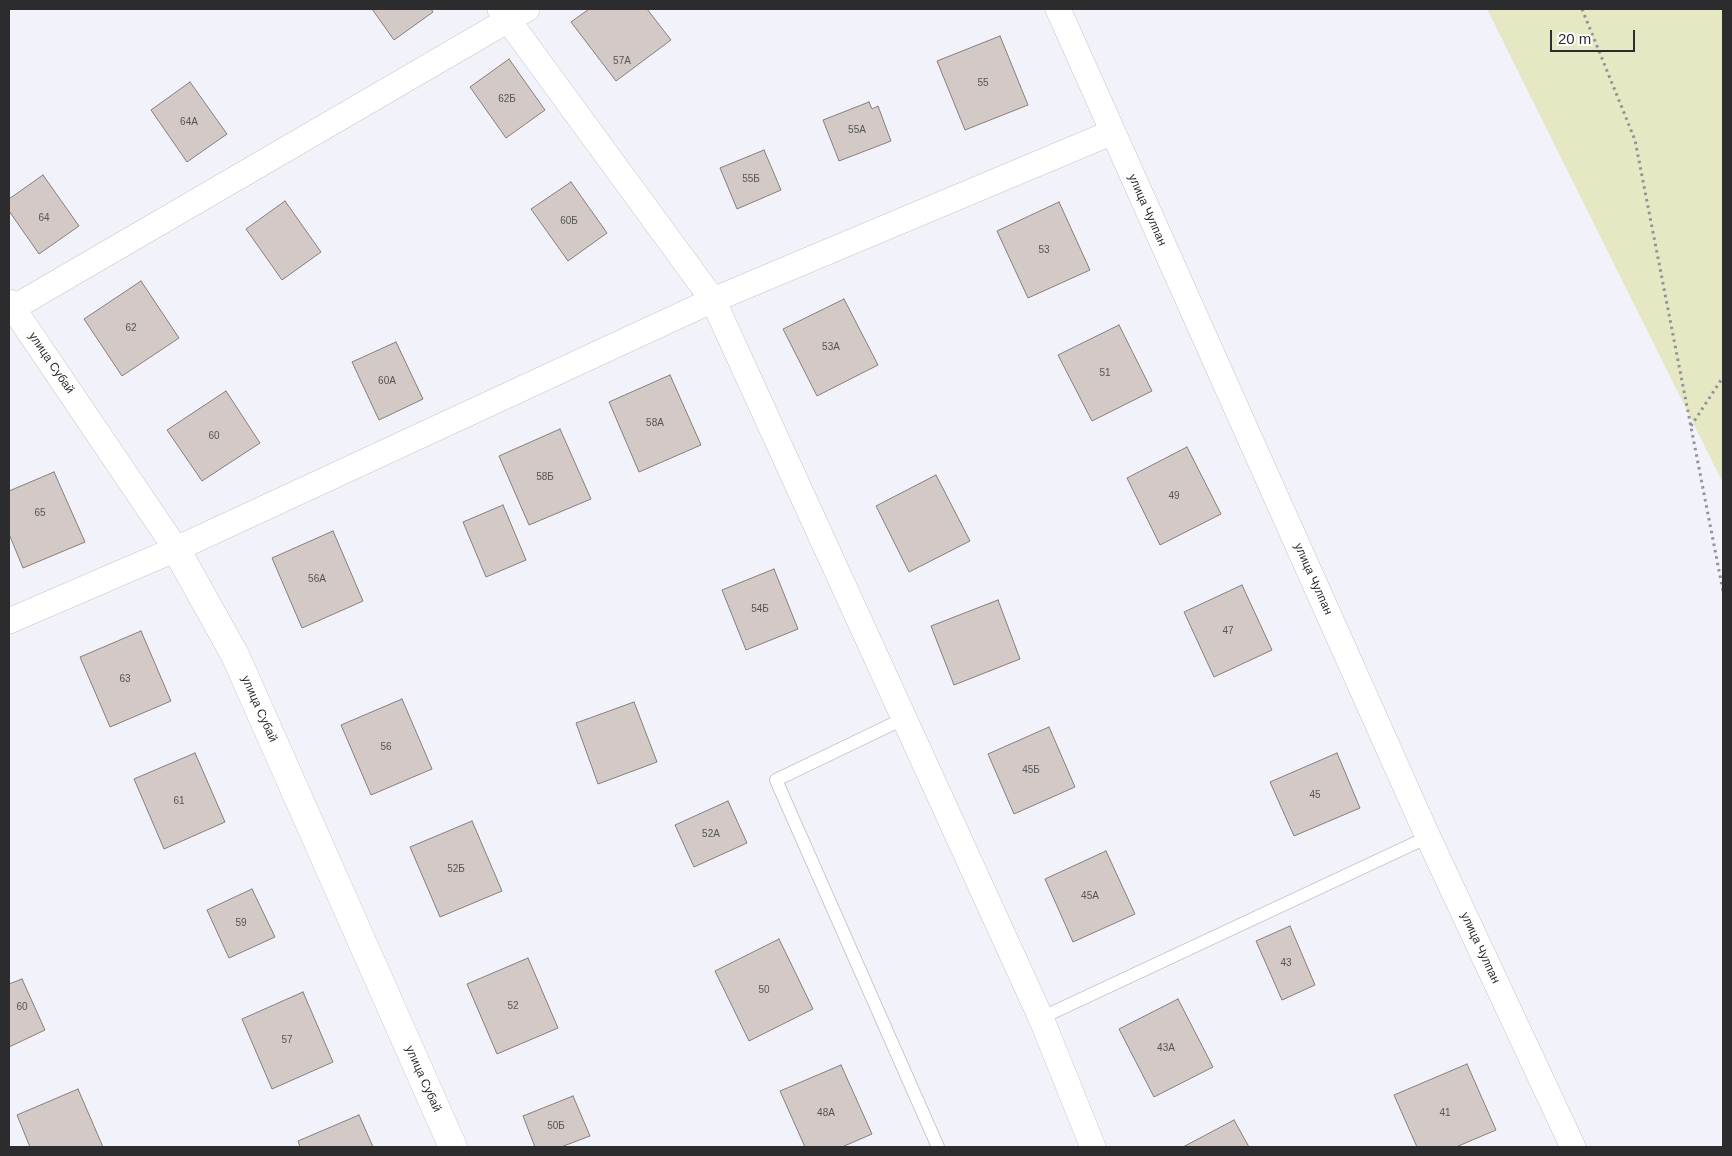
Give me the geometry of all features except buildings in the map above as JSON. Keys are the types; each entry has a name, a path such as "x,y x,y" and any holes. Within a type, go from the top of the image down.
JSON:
{"street":[{"name":"улица Чулпан","path":"1058,9 1428,836 1573,1147"},
{"path":"11,305 512,13 713,300 1041,1018 1093,1147"},
{"path":"9,621 176,549 713,300 1113,132"},
{"name":"улица Субай","path":"11,305 176,549 235,655 454,1147"}],"lane":[{"path":"905,718 776,780 938,1147"},
{"path":"1041,1018 1428,836"}],"path":[{"path":"1582,9 1634,140 1723,591"},
{"path":"1691,426 1723,377"}],"green space":[{"path":"1487,9 1723,9 1723,483"}]}
